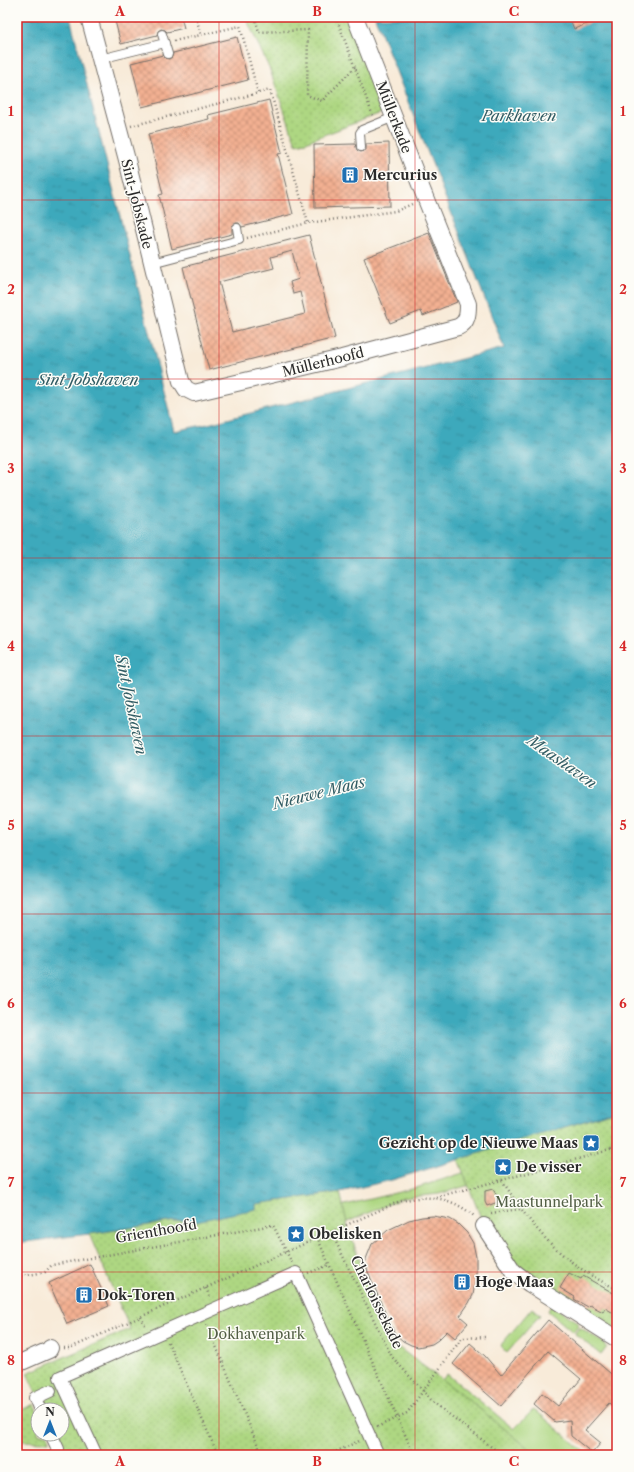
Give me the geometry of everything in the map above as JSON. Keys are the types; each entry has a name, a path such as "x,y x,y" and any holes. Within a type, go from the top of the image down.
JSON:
{"street":[{"name":"Sint-Jobskade","path":"89,17 119,129 182,381 186,389"},
{"name":"Müllerkade","path":"355,17 468,304 468,316 464,323 459,327"},
{"name":"Müllerhoofd","path":"186,389 194,393 200,392 342,358 459,327"},
{"path":"482,1218 513,1271 530,1284 617,1339"},
{"path":"96,1455 60,1378 202,1314 301,1274 378,1455"},
{"path":"17,1364 50,1348"},
{"path":"37,1402 35,1398 50,1391"},
{"path":"55,1442 58,1449 56,1455"}],"lane":[{"path":"162,34 168,54"},
{"path":"100,59 164,43"},
{"path":"361,147 361,131 394,117"},
{"path":"152,263 239,240 237,228"}],"path":[{"path":"196,17 201,35"},
{"path":"255,17 260,32 308,30 307,95 322,101 354,67"},
{"path":"336,17 376,124"},
{"path":"164,43 240,26 258,94"},
{"path":"119,129 270,90 308,223"},
{"path":"239,240 308,223 396,211 426,199"},
{"path":"50,1348 70,1348 398,1202 412,1198 434,1197 617,1148"},
{"path":"502,1180 520,1209 538,1231 573,1264 617,1289"},
{"path":"434,1197 444,1199 461,1206 482,1218 520,1209"},
{"name":"Grienthoofd","path":"17,1277 45,1272 52,1265 273,1225 287,1252"},
{"name":"Charloissekade","path":"331,1232 392,1357 444,1412 502,1455"},
{"path":"317,1237 414,1455"},
{"path":"301,1274 329,1265"},
{"path":"202,1314 262,1455"},
{"path":"164,1332 218,1455"},
{"path":"382,1425 407,1413 424,1392 462,1338 486,1336"},
{"path":"329,1455 370,1437"}],"green space":[{"path":"348,17 386,111 306,142 296,144 270,70 246,18"},
{"name":"Maastunnelpark","path":"617,1111 617,1339 530,1284 484,1226 458,1159"},
{"path":"491,1164 477,1183 439,1194 403,1198 308,1239 299,1216 416,1188"},
{"name":"Dokhavenpark","path":"340,1192 349,1232 391,1342 461,1394 537,1455 64,1455 58,1442 70,1442 70,1402 40,1402 27,1373 130,1329 89,1234 256,1209 255,1204"},
{"path":"551,1305 579,1324 573,1332 548,1311"},
{"path":"532,1308 540,1315 507,1353 500,1346"},
{"path":"579,1328 605,1344 607,1347 601,1355 576,1335 575,1333"},
{"path":"447,1374 514,1429 534,1409 588,1455 516,1455 433,1390"},
{"path":"30,1406 30,1441 17,1441 17,1412"}],"water":[{"path":"17,17 70,17 174,431 208,424 504,348 375,17 617,17 617,1111 392,1180 340,1192 256,1204 256,1209 186,1223 181,1220 17,1243"}],"building":[{"path":"114,17 181,17 184,28 167,32 161,29 158,31 157,35 121,44"},
{"path":"569,17 603,17 603,18 574,29"},
{"path":"237,37 248,80 142,107 131,63 163,55 165,58 169,59 172,57 173,53"},
{"path":"269,100 282,153 278,154 293,214 242,227 239,223 236,223 232,226 232,234 172,249 159,195 163,194 148,134 209,119 208,115"},
{"name":"Mercurius","path":"389,143 390,206 315,208 314,145 355,144 357,150 361,152 366,150 366,144"},
{"path":"429,233 457,302 423,316 421,311 390,323 364,258"},
{"path":"309,235 335,338 209,370 183,267","holes":["292,251 299,279 290,282 293,294 300,292 305,314 232,332 219,282 274,268 271,257"]},
{"path":"493,1189 498,1198 498,1202 487,1206 485,1202 485,1191"},
{"name":"Hoge Maas","path":"433,1216 450,1219 458,1224 467,1233 473,1243 476,1257 476,1277 473,1295 460,1316 468,1323 455,1338 447,1331 432,1344 418,1347 403,1341 395,1334 367,1269 366,1259 372,1244 388,1230 409,1220"},
{"name":"Dok-Toren","path":"90,1264 109,1306 67,1324 49,1283"},
{"path":"569,1273 581,1279 583,1276 617,1295 617,1315 605,1308 603,1312 590,1305 588,1307 574,1299 575,1297 560,1288"},
{"path":"548,1320 617,1379 617,1410 609,1403 585,1430 601,1443 592,1453 571,1436 570,1420 555,1422 534,1404 542,1393 558,1406 581,1379 548,1351 501,1406 453,1364 470,1343 485,1356 501,1375"}],"place":[{"name":"Mercurius","path":"350,175"},
{"name":"Gezicht op de Nieuwe Maas","path":"591,1143"},
{"name":"De visser","path":"503,1167"},
{"name":"Obelisken","path":"296,1234"},
{"name":"Hoge Maas","path":"462,1282"},
{"name":"Dok-Toren","path":"84,1295"}],"water label":[{"name":"Parkhaven","path":"519,116"},
{"name":"Sint Jobshaven","path":"88,380"},
{"name":"Sint Jobshaven","path":"131,705"},
{"name":"Maashaven","path":"562,762"},
{"name":"Nieuwe Maas","path":"319,793"}]}
